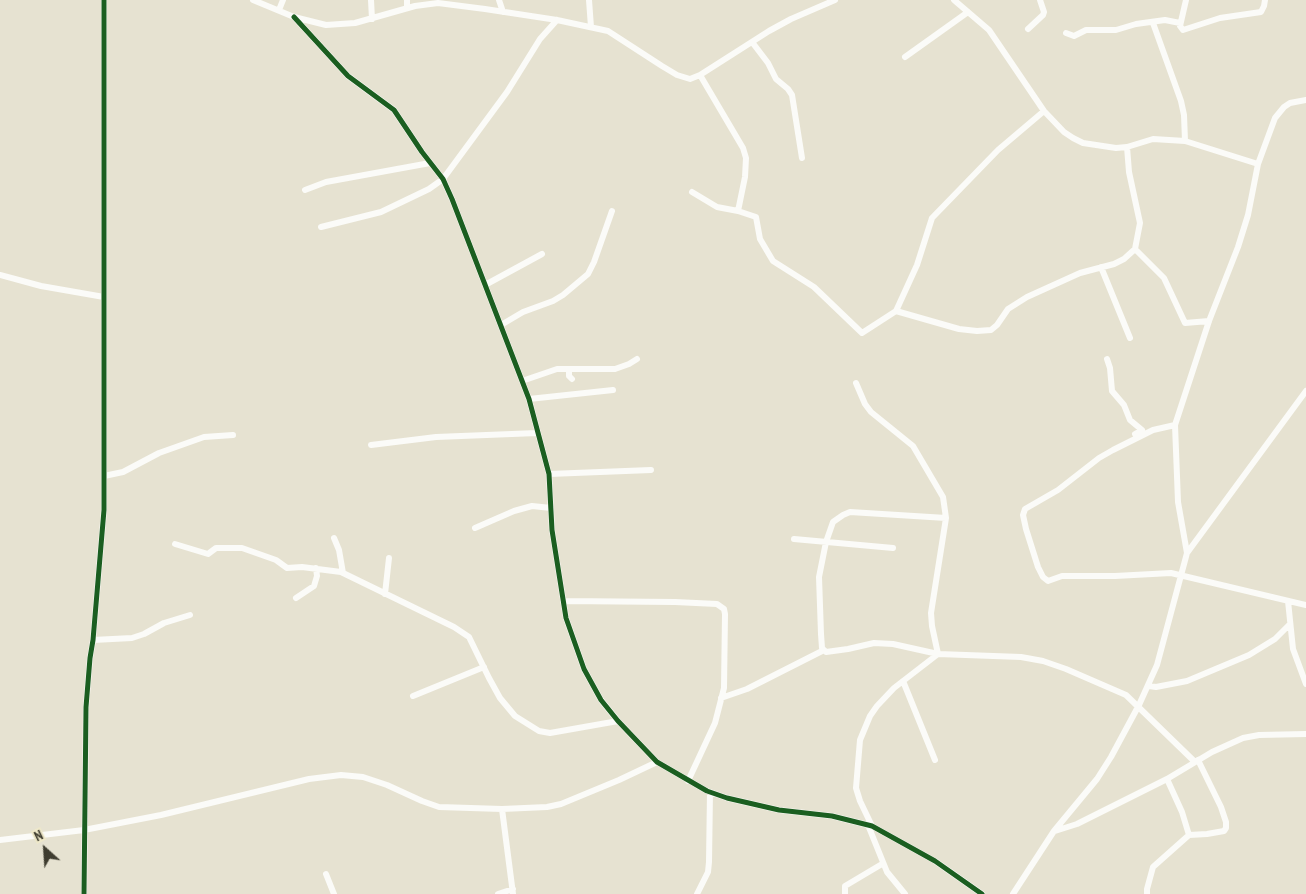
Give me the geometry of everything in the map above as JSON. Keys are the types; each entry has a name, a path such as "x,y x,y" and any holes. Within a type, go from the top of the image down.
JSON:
{"street":[{"path":"84,894 86,707 104,510 104,0"},
{"path":"253,0 294,17 336,26 372,19 406,8 438,3 557,20 608,31 677,75 690,78 700,75 790,19 834,0"},
{"path":"279,10 283,0"},
{"path":"370,0 372,19"},
{"path":"406,8 407,0"},
{"path":"500,0 503,12"},
{"path":"589,0 591,27"},
{"path":"954,0 990,30 1044,111 1064,132 1083,143 1116,148 1154,139 1185,141 1258,164"},
{"path":"1028,29 1043,15 1044,12 1040,0"},
{"path":"1186,0 1180,23 1181,29 1184,30 1220,18 1257,13 1263,10 1264,0"},
{"path":"904,57 968,12"},
{"path":"294,17 348,76 394,110 443,179 452,199 528,399 549,474 552,530 566,618 584,669 601,700 657,762 688,781 727,798 779,810 832,816 870,825 935,861 982,894"},
{"path":"322,227 381,212 429,189 443,179 507,92 540,39 557,20"},
{"path":"1066,33 1074,36 1086,30 1116,30 1136,24 1165,20 1180,23"},
{"path":"1153,23 1181,101 1184,115 1185,141"},
{"path":"752,42 776,79 788,89 792,96 802,158"},
{"path":"700,75 746,158 745,177 738,211"},
{"path":"1187,553 1178,502 1175,424 1209,321 1227,277 1245,223 1258,164 1275,118 1290,103 1306,100"},
{"path":"692,192 717,207 756,217 760,239 773,261 814,287 858,331 864,332 896,311 917,265 932,218 998,150 1044,111"},
{"path":"896,311 960,329 991,330 1008,310 1019,301 1080,273 1124,259 1135,249 1140,223 1129,172 1127,146"},
{"path":"305,190 326,182 430,163"},
{"path":"501,325 523,312 553,301 588,274 612,211"},
{"path":"1135,249 1164,278 1185,323 1209,321"},
{"path":"485,285 542,254"},
{"path":"1101,267 1130,338"},
{"path":"0,275 41,286 104,297"},
{"path":"522,381 557,369 615,369 637,359"},
{"path":"1107,359 1110,368 1112,390 1124,405 1130,420 1142,430 1128,438 1130,441"},
{"path":"569,370 569,376 572,379"},
{"path":"856,383 871,412 913,446 943,497 946,506 946,518 931,614 938,654"},
{"path":"528,399 613,390"},
{"path":"1013,894 1054,831 1097,779 1139,706 1167,632 1187,553 1306,391"},
{"path":"1175,424 1153,430 1099,458 1058,490 1025,509 1023,516 1026,529 1038,567 1046,580 1062,576 1172,573 1215,585 1306,605"},
{"path":"372,445 436,437 537,433"},
{"path":"104,476 123,472 159,453 204,437 232,436"},
{"path":"549,474 651,470"},
{"path":"475,528 514,511 532,506 551,508"},
{"path":"824,650 821,634 819,577 826,542 833,522 843,514 850,512 946,518"},
{"path":"334,538 343,573"},
{"path":"794,539 892,548"},
{"path":"175,544 208,554 216,548 242,548 276,560 287,568 316,568 343,573 454,627 465,634 472,642 500,698 515,716 532,728 550,733 618,721"},
{"path":"385,594 390,558"},
{"path":"296,598 314,586 317,576 316,568"},
{"path":"563,601 675,602 717,604 721,606 725,614 724,688 715,723 688,781"},
{"path":"1288,601 1293,648 1306,684"},
{"path":"93,640 132,638 164,623 190,615"},
{"path":"1148,686 1164,686 1187,681 1249,655 1275,639 1290,624"},
{"path":"721,698 747,689 824,650 826,652 882,642 938,654 1021,657 1043,661 1109,686 1126,695 1139,706 1197,761 1221,807 1227,826 1226,830 1222,832 1189,835 1152,867 1147,894"},
{"path":"905,894 882,864 856,788 860,740 873,711 894,688 938,654"},
{"path":"413,696 484,667"},
{"path":"903,681 935,760"},
{"path":"1054,831 1077,824 1166,779 1235,741 1250,736 1306,734"},
{"path":"0,840 84,830 162,815 300,781 341,775 363,777 387,785 422,802 439,807 535,808 561,804 657,762"},
{"path":"1166,779 1182,812 1189,835"},
{"path":"697,894 708,872 710,792"},
{"path":"498,894 513,892 502,809"},
{"path":"844,894 845,886 882,864"},
{"path":"326,874 334,894"}],"cycle path":[{"path":"84,894 86,707 104,510 104,0"},
{"path":"294,17 348,76 394,110 443,179 452,199 529,399 549,474 552,530 566,618 584,669 601,700 657,762 707,791 727,798 779,810 832,816 872,826 935,861 982,894"}]}
